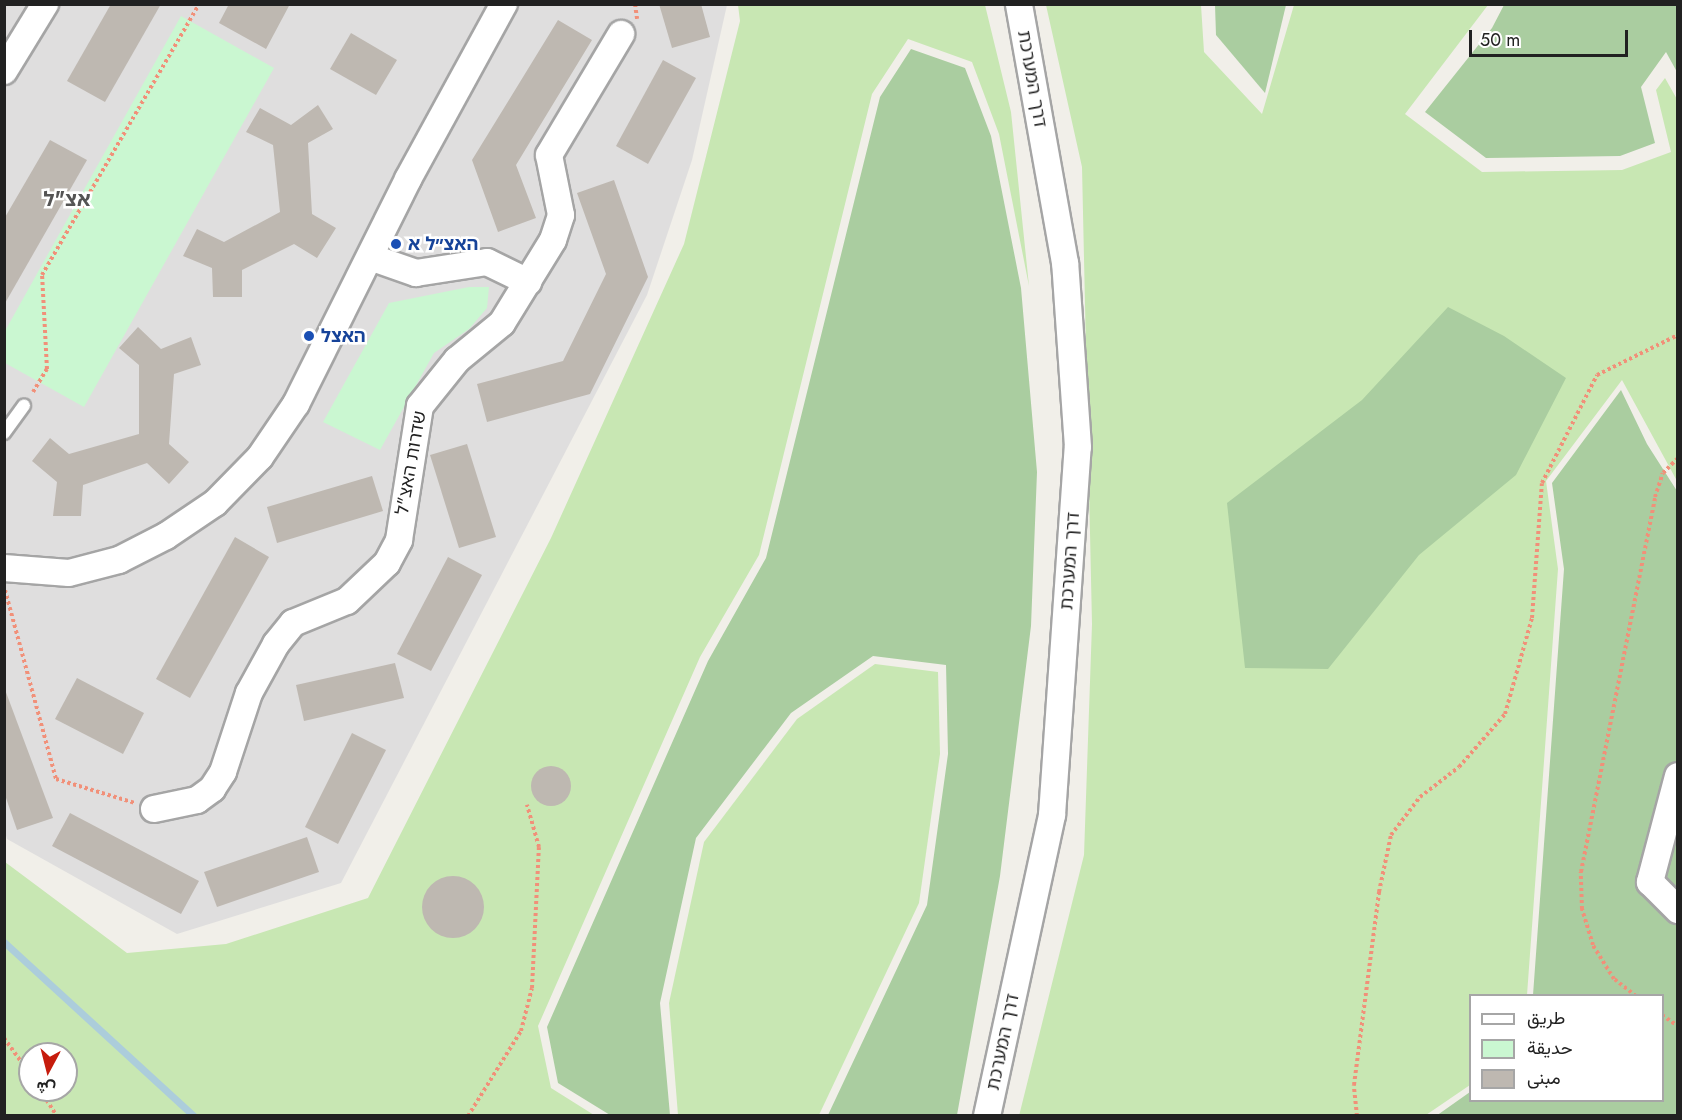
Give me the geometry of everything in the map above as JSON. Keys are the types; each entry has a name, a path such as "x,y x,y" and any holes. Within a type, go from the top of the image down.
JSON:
{"street":[{"path":"4,71 45,4"},
{"path":"4,568 69,573 119,560 166,536 215,502 260,457 296,404 370,257 504,4"},
{"name":"דרך המערכת","path":"987,1116 1052,815 1078,447 1065,263 1019,4"},
{"name":"שדרות האצ\"ל","path":"154,809 197,800 212,789 223,772 249,693 276,644 293,623 347,601 387,564 399,540 420,406 457,360 502,323 553,240 561,215 549,155 621,34"},
{"path":"370,257 416,273 487,262 528,282"},
{"path":"1677,776 1650,882 1677,910"}],"lane":[{"path":"4,433 24,405"}],"path":[{"path":"24,405 47,369 42,275 199,4"},
{"path":"1357,1116 1356,1073 1391,835 1420,797 1459,767 1505,714 1532,618 1542,483 1597,375 1677,335"},
{"path":"1633,994 1614,979 1593,945 1582,909 1581,872 1654,496 1663,473 1677,458"},
{"path":"4,590 56,779 154,809"},
{"path":"468,1116 521,1030 532,988 539,847 526,805"},
{"path":"1664,1016 1677,1026"},
{"path":"4,1038 18,1057"},
{"path":"48,1102 57,1116"}],"shaded area":[{"path":"5,5 727,5 692,160 647,295 341,883 177,934 7,839 5,832"}],"green space":[{"path":"738,5 985,5 1011,112 1029,286 999,134 972,62 908,39 872,94 759,555 700,657 538,1026 551,1088 594,1115 5,1115 5,862 127,953 226,944 368,898 551,538 684,244 740,21"},
{"path":"1046,5 1201,5 1204,52 1262,114 1294,5 1488,5 1405,114 1482,172 1622,170 1671,152 1656,90 1665,78 1678,101 1677,481 1622,380 1546,481 1558,569 1527,994 1469,994 1469,1086 1426,1115 1019,1116 1084,855 1092,624 1082,167"},
{"path":"1215,5 1286,5 1265,93 1216,35"},
{"path":"1504,5 1677,5 1677,72 1666,52 1641,87 1655,143 1620,156 1486,158 1425,112 1492,28"},
{"path":"181,16 274,68 84,407 5,363 5,331"},
{"path":"911,49 965,68 991,136 1021,288 1037,472 1031,626 1000,876 957,1115 828,1115 927,905 948,754 946,665 873,656 791,713 696,838 660,1003 670,1115 610,1115 558,1083 547,1027 708,661 766,558 880,97"},
{"path":"469,287 489,287 487,308 469,329 434,353 380,450 323,422 389,303"},
{"path":"1448,307 1504,336 1566,378 1516,475 1419,555 1328,669 1245,668 1227,503 1362,400"},
{"path":"1621,390 1647,444 1677,491 1677,1115 1436,1116 1469,1093 1469,1102 1664,1102 1664,994 1533,994 1564,569 1552,483"},
{"path":"875,664 938,672 940,754 919,903 819,1115 678,1115 669,1003 704,842 797,719"}],"building":[{"path":"111,4 161,4 105,102 67,81"},
{"path":"229,4 290,4 266,49 219,23"},
{"path":"659,4 701,4 710,37 672,48"},
{"path":"558,20 592,40 516,165 536,218 498,232 472,160"},
{"path":"351,33 397,60 376,95 330,69"},
{"path":"663,60 696,78 648,164 616,146"},
{"path":"318,105 333,129 308,143 312,214 336,228 317,258 294,244 242,270 242,297 213,297 212,268 183,256 197,229 224,242 280,212 273,145 246,132 260,108 291,125"},
{"path":"50,140 87,160 4,305 4,219"},
{"path":"614,180 648,277 590,394 487,422 477,384 563,361 606,274 577,193"},
{"path":"138,327 161,349 191,337 201,365 174,374 169,444 189,462 169,484 147,463 83,485 81,516 53,516 57,482 32,461 50,438 69,454 139,434 139,365 119,348"},
{"path":"467,444 496,537 459,548 430,455"},
{"path":"372,476 383,511 277,543 267,507"},
{"path":"235,537 269,557 190,698 156,679"},
{"path":"448,557 482,575 431,671 397,654"},
{"path":"395,663 404,698 304,721 296,685"},
{"path":"77,678 144,713 123,754 55,719"},
{"path":"4,687 53,818 17,830 4,792"},
{"path":"352,733 386,750 338,844 305,827"},
{"path":"551,766 559,767 565,772 570,778 570,794 565,800 559,805 551,806 543,805 537,800 532,794 531,786 532,778 537,772 543,767"},
{"path":"70,813 199,881 181,914 52,846"},
{"path":"307,837 319,872 217,907 204,872"},
{"path":"453,876 475,885 484,907 475,929 453,938 431,929 422,907 431,885"}],"waterway":[{"path":"4,942 194,1116"}],"place":[{"name":"האצ״ל א","path":"396,244"},
{"name":"האצל","path":"309,336"}],"district":[{"name":"אצ\"ל","path":"67,199"}]}
